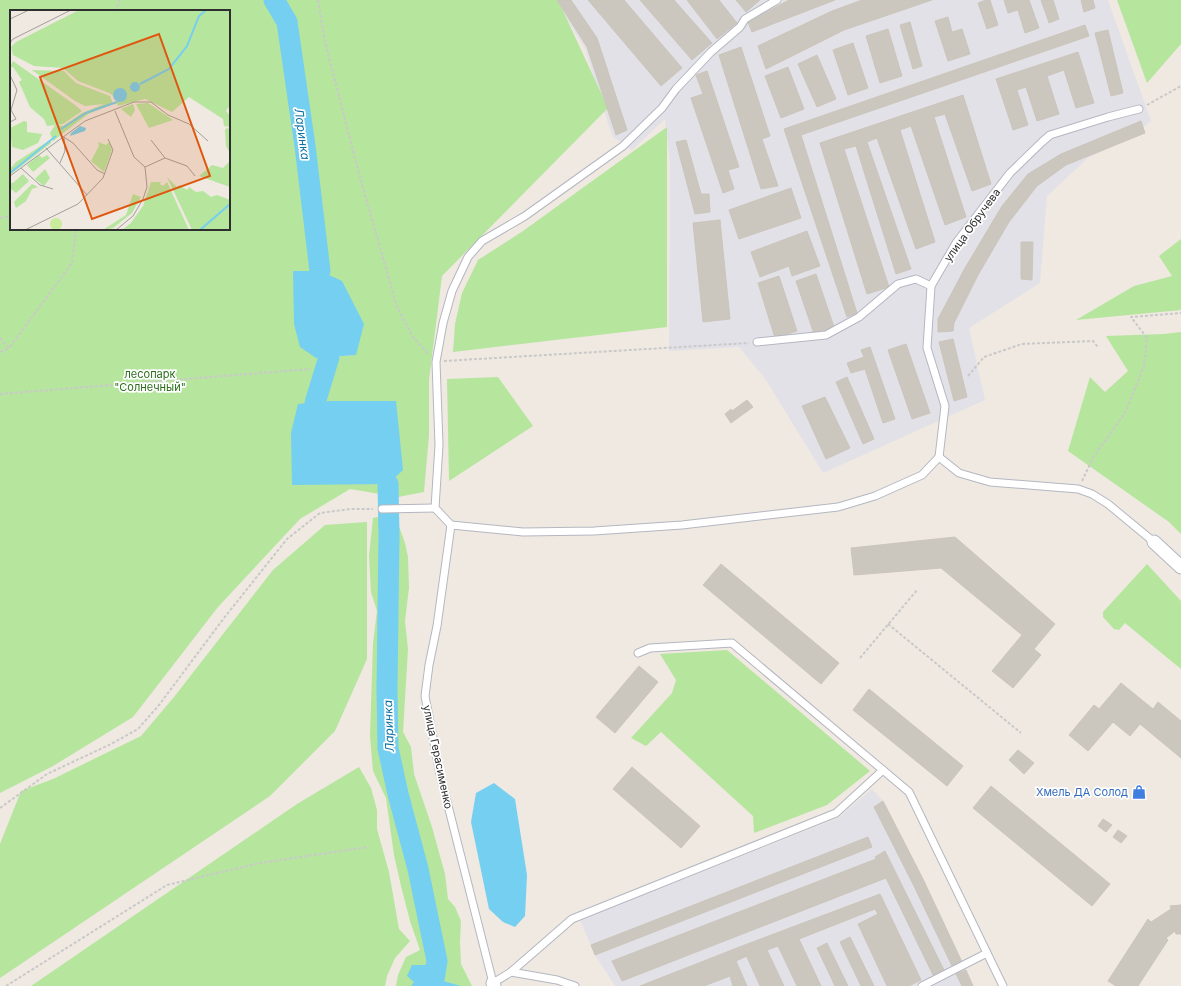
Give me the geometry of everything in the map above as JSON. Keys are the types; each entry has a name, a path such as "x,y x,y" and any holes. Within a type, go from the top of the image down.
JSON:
{"street":[{"path":"1154,542 1181,567"}],"lane":[{"path":"434,508 439,445 436,362 443,323 452,291 468,257 482,241 525,216 623,146 662,108 676,89 711,52 740,27 745,19 776,0"},
{"name":"улица Обручева","path":"939,457 945,406 927,348 931,286 956,243 1010,174 1050,135 1138,109"},
{"path":"757,342 826,335 859,317 898,284 916,279 931,286"},
{"path":"382,509 434,508 451,524 523,532 594,532 682,525 838,507 875,496 922,475 939,457 959,473 990,482 1078,490 1092,494 1108,504 1154,542"},
{"name":"улица Герасименко","path":"451,524 437,626 429,665 425,696 440,774 493,984"},
{"path":"638,653 650,648 732,643 909,792 1003,986"},
{"path":"493,984 511,972 572,919 836,813 883,770"},
{"path":"922,986 987,953"},
{"path":"511,972 557,980 575,986"}],"path":[{"path":"115,10 120,0"},
{"path":"318,0 326,42 358,170 397,307 413,337 436,362 757,342"},
{"path":"1138,109 1181,86"},
{"path":"0,218 10,216"},
{"path":"0,352 9,348 72,263 76,230"},
{"path":"1078,490 1094,456 1125,413 1144,366 1147,338 1131,317 1181,313"},
{"path":"0,338 9,348"},
{"path":"968,376 984,357 1022,344 1093,341 1098,347"},
{"path":"0,394 310,369"},
{"path":"0,808 47,774 111,744 138,729 160,705 224,618 287,539 320,513 352,509 382,509"},
{"path":"860,658 917,590"},
{"path":"888,624 1021,733"},
{"path":"6,986 167,885 260,863 368,847"}],"shaded area":[{"path":"555,0 1108,0 1151,121 1129,139 1088,158 1047,196 1040,283 969,328 985,400 823,473 766,380 739,347 669,351 670,161 665,119 632,150 612,136 585,49"},
{"path":"872,789 883,801 923,879 973,986 615,986 595,955 580,920 838,818"}],"green space":[{"name":"лесопарк \"Солнечный\"","path":"0,0 558,0 608,108 442,276 429,380 429,435 424,492 398,497 350,489 300,519 218,607 133,717 53,766 0,793","holes":["293,271 356,355 316,358"]},
{"path":"1117,0 1181,0 1181,44 1147,83"},
{"path":"667,127 667,327 453,352 455,324 462,293 478,260 523,231"},
{"path":"1181,239 1181,310 1076,320 1134,286 1172,276 1159,256"},
{"path":"1181,332 1181,534 1169,522 1068,451 1090,377 1105,392 1128,371 1106,336"},
{"path":"498,377 533,426 449,481 447,379"},
{"path":"392,516 397,521 405,543 408,557 409,588 405,621 408,649 403,732 411,747 414,774 432,827 445,874 448,899 455,907 461,921 461,964 472,986 396,986 398,975 406,957 420,950 410,921 394,855 386,798 373,771 370,736 373,643 377,611 371,592 369,556 373,518"},
{"path":"367,522 367,659 335,731 270,796 0,978 0,844 21,791 53,779 141,736 174,697 273,570 325,525"},
{"path":"1147,564 1181,601 1181,669 1125,623 1119,630 1114,629 1103,617 1103,612"},
{"path":"727,650 870,771 827,805 754,833 753,816 661,732 646,746 631,738 672,693 676,680 660,654"},
{"path":"359,767 371,788 377,810 377,829 389,872 399,929 410,941 395,958 387,976 385,986 31,986 297,804"}],"water":[{"path":"293,271 320,271 342,281 364,324 356,355 316,358 300,347 294,324"},
{"path":"331,401 396,401 403,470 388,484 292,485 291,433 298,404"},
{"path":"494,783 515,799 527,875 525,916 515,927 503,922 489,909 471,822 476,793"},
{"path":"437,961 445,975 443,981 461,986 411,986 414,982 407,976 412,965 425,965"}],"building":[{"path":"557,0 571,0 597,38 627,130 616,135 587,47"},
{"path":"588,0 624,0 682,68 661,86"},
{"path":"640,0 674,0 712,43 692,60"},
{"path":"687,0 719,0 737,23 717,39"},
{"path":"736,0 760,0 746,12"},
{"path":"789,0 835,0 752,32 748,22"},
{"path":"862,0 932,0 844,30 766,69 758,46 832,11"},
{"path":"990,0 998,25 987,29 978,3"},
{"path":"1004,0 1029,0 1039,28 1025,33 1018,10 1008,13"},
{"path":"1041,0 1053,0 1059,19 1049,23"},
{"path":"1081,0 1093,0 1095,8 1084,12"},
{"path":"948,17 952,32 962,29 970,54 948,61 935,21"},
{"path":"910,22 922,66 913,69 900,25"},
{"path":"1085,25 1089,36 801,135 857,313 847,317 784,129"},
{"path":"888,29 902,76 880,83 866,36"},
{"path":"1108,30 1123,93 1111,96 1095,33"},
{"path":"853,43 868,88 848,95 833,50"},
{"path":"741,47 770,136 762,139 778,186 761,189 719,55"},
{"path":"1078,52 1094,103 1076,108 1064,70 1047,76 1059,114 1037,121 1026,87 1017,90 1028,125 1013,130 996,79"},
{"path":"817,55 836,99 817,107 798,64"},
{"path":"788,67 804,109 781,118 765,76"},
{"path":"707,71 739,167 728,170 734,189 723,193 691,98 703,94 696,75"},
{"path":"963,95 991,184 972,191 945,114 934,117 966,217 945,225 911,126 900,130 935,242 916,249 877,138 867,142 911,269 896,274 856,146 844,149 889,287 867,294 820,143"},
{"path":"1141,121 1145,133 1066,165 1037,186 1009,222 978,275 954,323 953,331 938,332 938,319 965,268 1002,206 1028,174 1061,154"},
{"path":"686,140 701,194 709,194 710,212 695,214 676,142"},
{"path":"791,188 801,218 739,239 729,210"},
{"path":"720,220 730,319 703,322 693,223"},
{"path":"807,231 820,266 792,276 789,266 760,277 751,252"},
{"path":"1021,242 1033,242 1032,280 1021,279"},
{"path":"816,274 834,327 814,334 796,281"},
{"path":"779,276 797,331 775,338 758,283"},
{"path":"953,339 967,397 954,401 939,342"},
{"path":"906,344 930,413 912,419 888,350"},
{"path":"870,347 895,419 883,423 865,369 851,373 847,363 864,357 861,350"},
{"path":"847,377 874,439 863,444 836,382"},
{"path":"825,397 850,448 826,459 802,406"},
{"path":"747,400 753,407 731,423 725,414 731,409 732,411"},
{"path":"955,537 1055,624 1034,649 1041,655 1013,688 992,671 1022,635 941,568 854,575 851,548"},
{"path":"721,564 839,663 821,684 703,585"},
{"path":"639,666 658,682 615,733 596,717"},
{"path":"1121,683 1153,709 1158,702 1181,721 1181,758 1140,724 1130,736 1113,722 1088,751 1069,735 1094,705 1099,709"},
{"path":"869,689 963,766 947,786 853,710"},
{"path":"1018,750 1034,763 1024,774 1009,760"},
{"path":"632,767 700,826 681,848 613,789"},
{"path":"991,786 1110,884 1092,906 973,808"},
{"path":"883,801 923,879 962,962 952,966 874,807"},
{"path":"1103,819 1112,825 1106,832 1098,826"},
{"path":"1118,830 1127,836 1121,843 1113,837"},
{"path":"868,837 872,847 595,955 591,945"},
{"path":"885,851 944,970 933,975 886,878 622,981 612,961 876,859 875,857"},
{"path":"880,894 921,980 909,986 887,986 858,924 878,914 875,909 799,939 821,986 797,986 778,946 767,950 784,986 760,986 742,946"},
{"path":"1181,905 1181,934 1176,934 1175,931 1166,938 1168,940 1138,986 1116,986 1108,981 1148,919 1151,922 1171,909 1170,906"},
{"path":"850,937 874,986 861,986 840,942"},
{"path":"827,943 848,986 835,986 817,948"},
{"path":"742,946 747,956 736,961 747,986 733,986 730,976 704,986 640,986"},
{"path":"966,970 973,986 962,986 956,974"}],"waterway":[{"name":"Ларинка","path":"274,0 287,22 305,146 320,271"},
{"name":"Ларинка","path":"315,403 329,357"},
{"name":"Ларинка","path":"388,484 388,748 398,794 418,869 437,961 433,986"}],"place":[{"name":"Хмель ДА Солод","path":"1139,792"}]}
